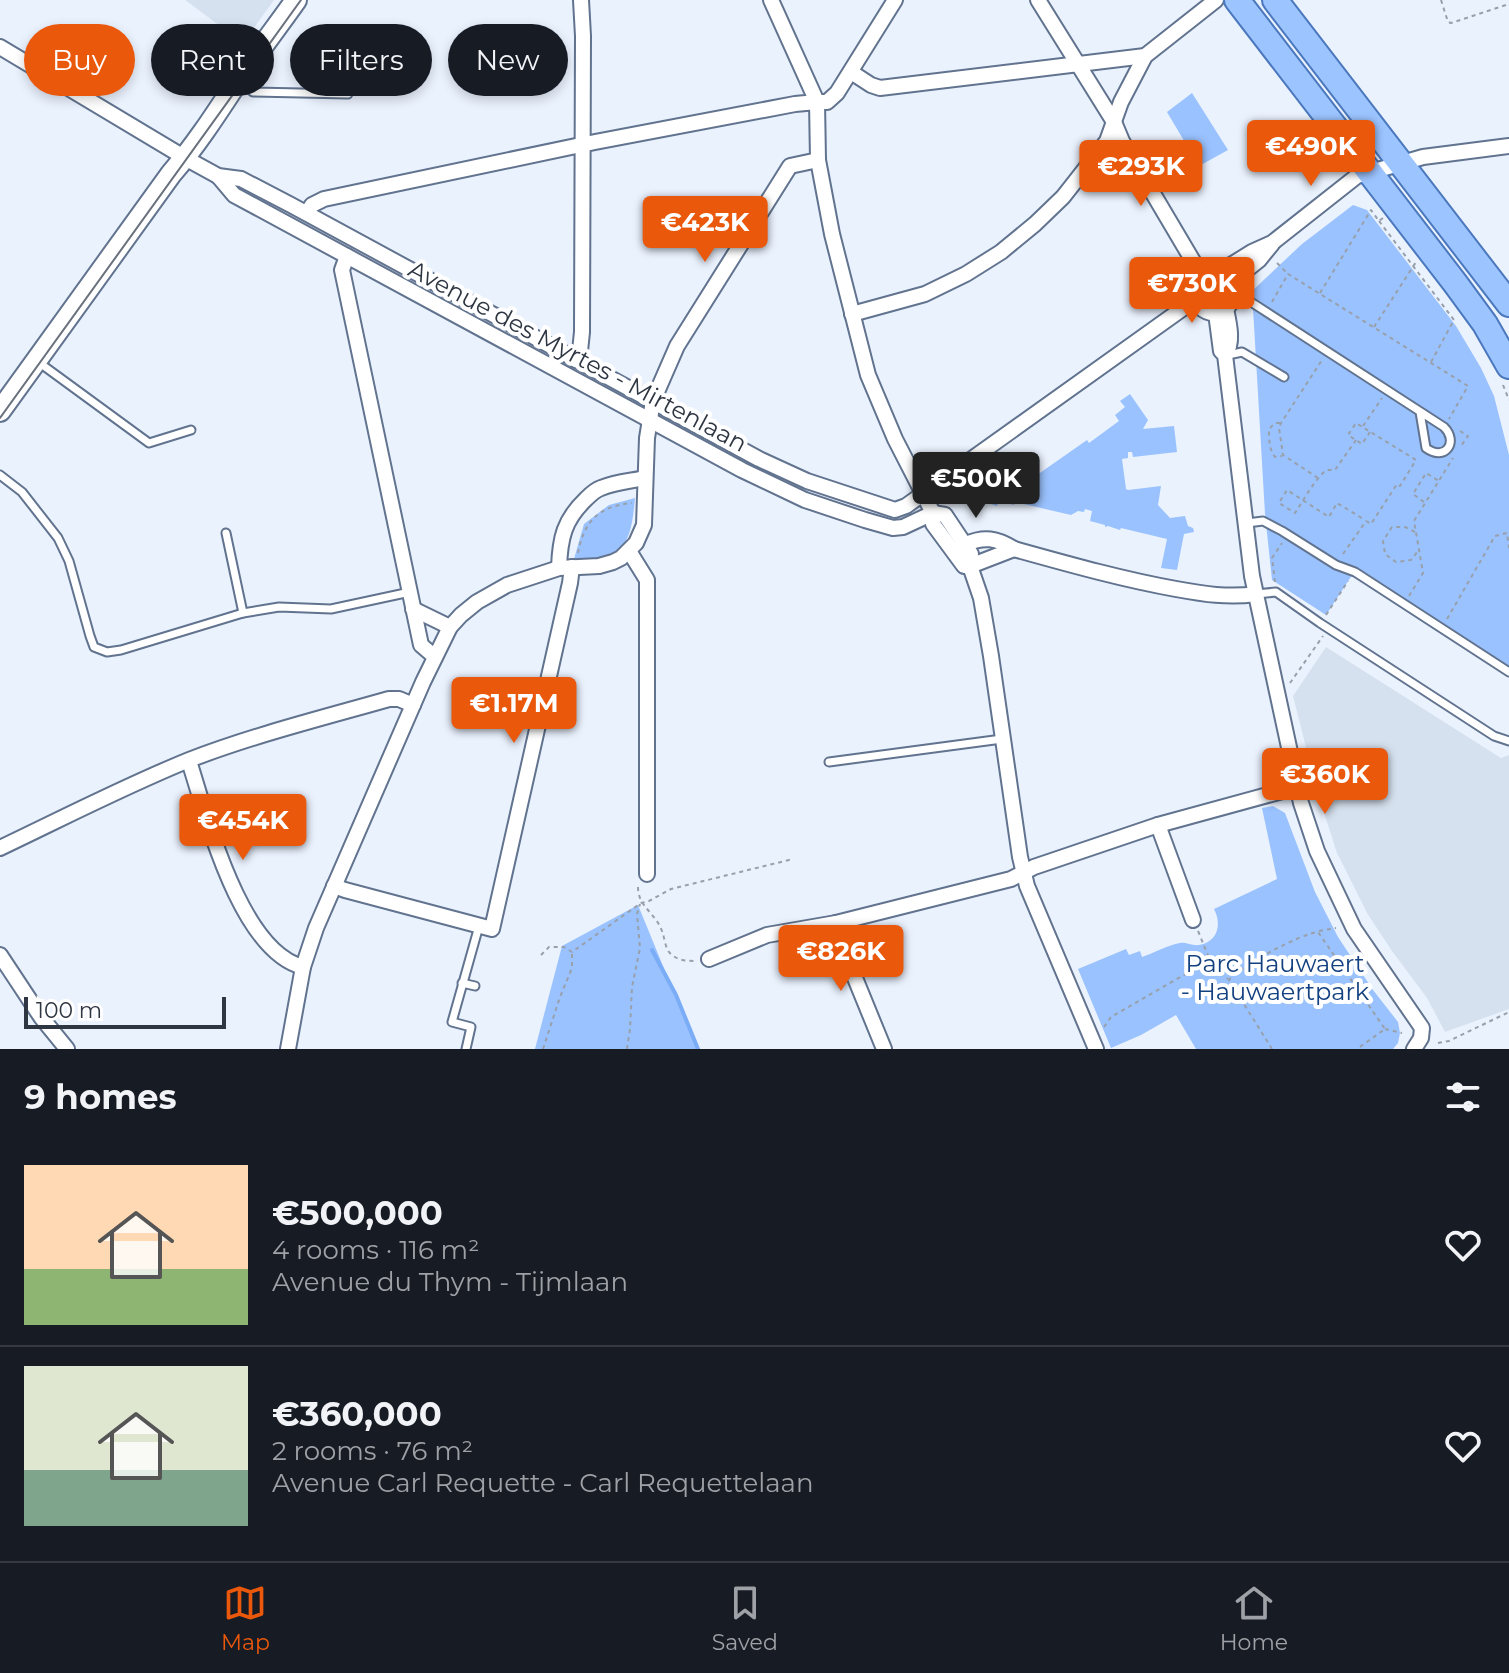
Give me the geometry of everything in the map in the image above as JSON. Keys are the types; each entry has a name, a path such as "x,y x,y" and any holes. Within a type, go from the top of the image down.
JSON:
{"main road":[{"path":"274,31 296,0"},
{"path":"1237,0 1485,324 1509,366"},
{"path":"1275,0 1509,304"},
{"path":"4,397 36,360 181,156 229,96"}],"street":[{"path":"576,360 582,332 581,0"},
{"path":"771,0 817,102 818,160 832,234 868,375 879,404 933,513 933,524 965,563 981,598 1023,873 1096,1049"},
{"path":"307,213 312,205 324,199 795,104 827,102 837,93 895,0"},
{"path":"1038,0 1114,122 1122,141 1203,278"},
{"path":"852,314 925,294 966,274 1001,252 1035,224 1063,197 1107,141 1121,102 1145,56 1216,0"},
{"name":"Avenue des Myrtes - Mirtenlaan","path":"0,47 181,156 218,176 241,179 307,213 786,472 895,510 906,506 1196,299"},
{"path":"851,72 880,88 1145,56"},
{"path":"1221,275 1231,265 1272,243 1357,176 1423,157 1509,146"},
{"path":"288,1049 303,967 316,928 450,627 461,615 507,585 569,565 599,566 613,562 629,551 644,525 647,438 653,401 677,346 790,166 818,160"},
{"name":"Avenue des Myrtes - Mirtenlaan","path":"218,176 234,195 778,488 844,514 893,528 903,527 933,513"},
{"path":"1272,243 1259,260 1239,276 1227,302 1203,309 1196,299 1196,287 1203,278 1212,274 1226,278 1227,302 1230,348 1225,355 1256,594 1297,787 1317,851 1354,929 1422,1028 1421,1038 1414,1049"},
{"path":"347,256 342,270 413,609 421,645 435,657"},
{"path":"334,886 485,927 570,583 569,565 559,550 564,528 581,504 597,489 645,478"},
{"path":"933,513 945,515 966,544 965,563"},
{"path":"966,544 984,537 1014,549 1141,583 1221,597 1256,594"},
{"path":"965,563 1014,549"},
{"path":"629,551 647,580 647,874"},
{"path":"413,609 450,627"},
{"path":"0,848 118,791 240,742 389,699 399,699 413,705"},
{"path":"189,761 234,893 263,938 282,958 303,967"},
{"path":"709,959 767,935 836,923 1011,879 1034,867 1158,825 1297,787"},
{"path":"1158,825 1193,920"},
{"path":"836,923 844,951 884,1049"},
{"path":"0,955 41,1017 67,1049"}],"lane":[{"path":"1227,302 1251,302 1420,412 1446,424 1450,445 1445,451 1431,452 1426,448 1420,412"},
{"path":"1225,355 1242,352 1284,377"},
{"path":"36,360 149,443 191,430"},
{"path":"0,475 22,492 58,538 69,561 94,647 107,652 243,613 279,607 331,609 410,592"},
{"path":"1247,523 1263,521 1336,565 1355,572 1509,672"},
{"path":"226,533 243,613"},
{"path":"1256,594 1276,592 1494,736 1509,741"},
{"path":"829,762 1002,739"},
{"path":"466,1049 471,1027 452,1022 462,983 485,927"},
{"path":"462,983 475,986"}],"path":[{"path":"1441,0 1451,23 1509,4"},
{"path":"1319,294 1371,210"},
{"path":"1379,221 1454,320 1431,363"},
{"path":"1374,328 1412,265 1421,259"},
{"path":"1277,263 1319,294 1468,386 1446,424 1468,436 1461,447"},
{"path":"1266,312 1288,274"},
{"path":"1283,455 1281,423 1327,352"},
{"path":"1363,427 1387,390"},
{"path":"1281,423 1269,429 1271,451 1275,457 1283,455 1318,478"},
{"path":"1356,440 1335,470 1326,470 1318,478 1303,500 1295,513 1279,503 1287,490 1303,500 1329,517 1337,503 1371,524 1416,460 1356,423 1348,435 1356,440 1362,444 1370,432"},
{"path":"1404,604 1423,573 1414,521 1453,458"},
{"path":"1425,503 1413,494 1426,473 1439,481"},
{"path":"569,565 584,530 600,512 616,505 645,503"},
{"path":"1336,565 1366,521"},
{"path":"1416,532 1405,527 1392,527 1383,541 1385,554 1396,562 1411,560 1419,550"},
{"path":"1441,628 1495,536 1507,533 1509,548"},
{"path":"1275,582 1272,558 1288,535"},
{"path":"1320,623 1355,572"},
{"path":"1289,683 1329,628"},
{"path":"572,952 641,903 671,889 793,859"},
{"path":"647,874 638,881 638,897 661,928 671,955 695,962 709,959"},
{"path":"627,1049 632,987 640,948 637,914 641,903"},
{"path":"1229,980 1232,975 1304,934 1338,927"},
{"path":"1318,932 1385,1029 1402,1033"},
{"path":"1203,943 1210,960 1229,980 1272,1049"},
{"path":"541,955 549,947 564,947 572,952"},
{"path":"543,1049 572,968 572,952"},
{"path":"1100,1029 1111,1017 1210,960"},
{"path":"1438,1043 1449,1041 1509,1012"},
{"path":"1357,1049 1385,1029"}],"shaded area":[{"path":"185,0 274,0 257,24 217,24"},
{"path":"1326,647 1501,758 1509,755 1509,1009 1445,1032 1427,998 1367,913 1337,853 1317,791 1293,696"}],"green space":[{"path":"1192,93 1228,150 1199,166 1167,112"},
{"path":"1353,205 1367,210 1456,326 1494,396 1509,455 1509,672 1354,572 1326,615 1272,580 1265,514 1252,291 1302,244"},
{"path":"1130,394 1148,420 1143,429 1174,426 1177,452 1133,457 1132,452 1128,452 1128,458 1122,459 1126,489 1161,486 1158,505 1170,518 1185,516 1188,526 1193,528 1194,532 1184,534 1177,570 1161,568 1167,539 1105,527 1090,521 1092,511 1085,509 1071,515 1015,502 1014,505 999,501 997,506 985,502 981,496 1016,470 1022,478 1032,470 1037,475 1087,440 1089,443 1119,421 1115,415 1125,407 1120,401"},
{"path":"635,498 631,528 622,546 604,556 574,559 584,524 609,505"},
{"name":"Parc Hauwaert - Hauwaertpark","path":"1273,806 1285,813 1315,892 1338,937 1398,1022 1398,1043 1393,1049 1196,1049 1176,1015 1111,1048 1078,969 1126,949 1129,955 1140,951 1142,957 1175,944 1199,945 1210,940 1218,926 1214,909 1277,879 1262,808"},
{"path":"638,905 697,1049 535,1049 562,946"}],"waterway":[{"path":"652,950 676,995 698,1049"}],"tram line":[{"path":"0,418 301,0"}]}
